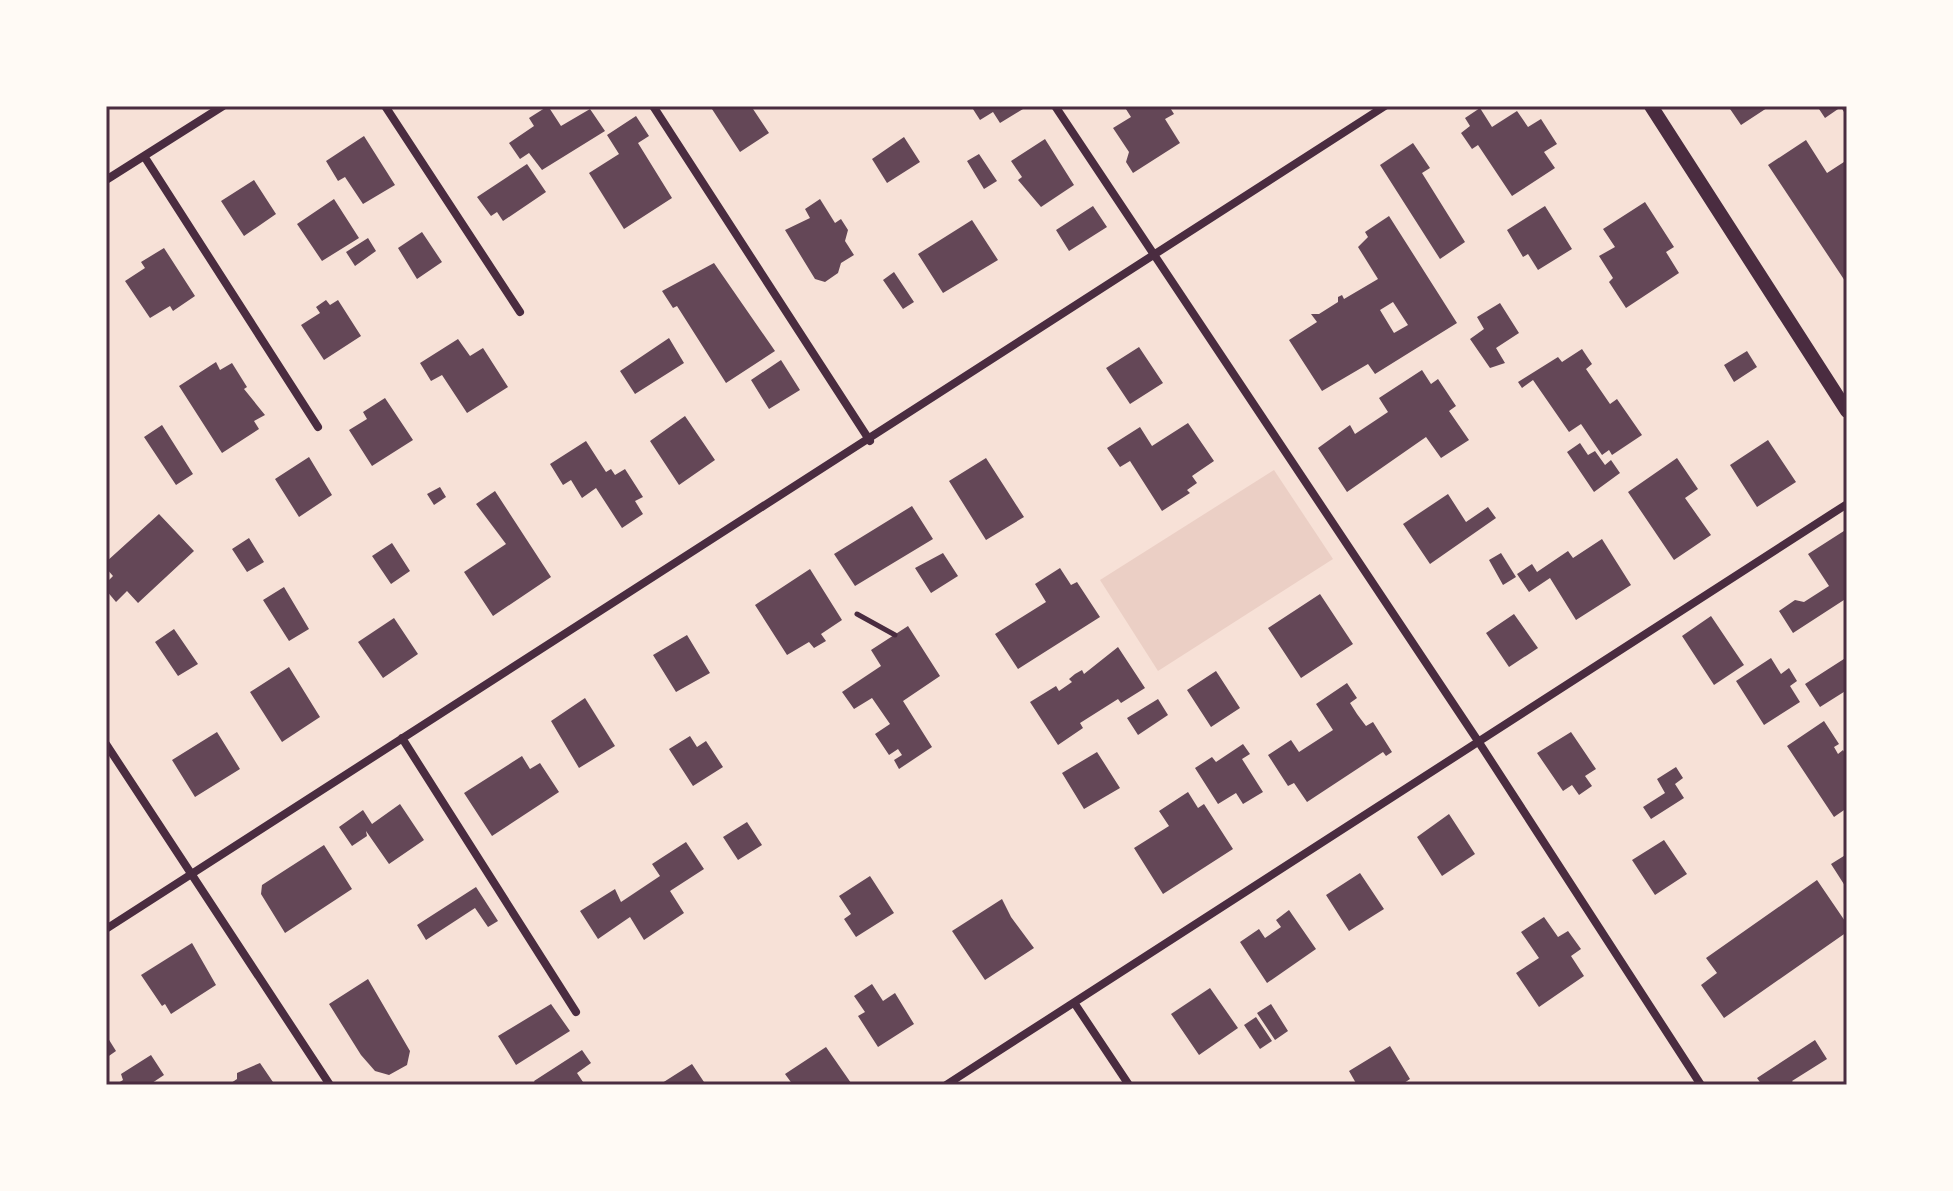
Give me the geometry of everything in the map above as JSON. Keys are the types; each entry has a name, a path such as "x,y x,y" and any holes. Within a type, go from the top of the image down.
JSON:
{"street":[{"path":"106,180 223,106"},
{"path":"385,106 520,312"},
{"path":"653,106 870,441"},
{"path":"1055,106 1480,744 1701,1085"},
{"path":"106,929 870,441 1385,106"},
{"path":"1651,106 1847,411"},
{"path":"144,156 318,427"},
{"path":"946,1085 1480,744 1847,504"},
{"path":"402,738 576,1012"},
{"path":"106,744 330,1085"},
{"path":"1075,1004 1129,1085"}],"path":[{"path":"857,614 895,635"}],"shaded area":[{"path":"1274,470 1333,559 1158,671 1100,580"}],"building":[{"path":"548,106 561,126 590,109 605,131 542,170 529,153 520,159 509,143 534,126 529,118"},
{"path":"710,106 751,106 769,133 740,152"},
{"path":"971,106 1022,106 1023,109 1000,123 993,112 980,120"},
{"path":"1124,106 1169,106 1174,114 1165,119 1180,143 1133,173 1126,162 1129,152 1113,128 1131,117"},
{"path":"1728,106 1770,106 1741,125"},
{"path":"1817,106 1847,106 1847,117 1841,107 1825,118"},
{"path":"1480,108 1492,127 1517,111 1528,127 1541,119 1557,144 1544,152 1555,168 1512,196 1478,145 1472,149 1461,133 1470,126 1465,118"},
{"path":"636,116 649,136 638,143 672,198 624,229 589,173 619,154 607,135"},
{"path":"364,136 395,185 363,204 345,177 338,181 326,161"},
{"path":"904,137 920,162 887,183 872,159"},
{"path":"1045,139 1074,185 1041,207 1018,180 1022,177 1011,161"},
{"path":"1806,140 1827,173 1847,160 1847,284 1768,165"},
{"path":"1413,143 1430,168 1422,173 1465,242 1440,259 1380,165"},
{"path":"979,154 997,181 984,189 967,161"},
{"path":"527,164 546,192 503,221 497,212 491,216 477,197"},
{"path":"254,180 276,214 244,236 221,201"},
{"path":"334,199 359,238 322,261 297,224"},
{"path":"820,199 835,223 841,219 848,230 845,241 854,255 841,263 838,273 825,282 815,279 785,230 810,218 805,209"},
{"path":"1645,202 1674,247 1666,252 1679,273 1626,308 1609,282 1613,278 1599,256 1615,247 1603,229"},
{"path":"1093,206 1107,227 1069,251 1056,230"},
{"path":"1545,206 1572,249 1538,270 1528,254 1523,257 1507,230"},
{"path":"1389,216 1457,323 1375,374 1368,364 1322,391 1289,340 1317,322 1311,314 1319,314 1338,302 1338,297 1342,295 1344,299 1378,279 1358,247 1368,237 1365,232","holes":["1393,302 1408,325 1394,333 1380,310"]},
{"path":"972,220 998,260 943,293 918,254"},
{"path":"422,232 442,262 417,279 398,248"},
{"path":"368,238 376,251 355,266 346,252"},
{"path":"164,248 195,296 173,311 170,306 150,318 125,281 145,268 141,262"},
{"path":"714,263 775,351 726,383 677,306 673,308 662,291"},
{"path":"894,272 914,302 903,309 883,280"},
{"path":"326,300 330,305 338,300 361,336 324,360 301,325 320,313 316,307"},
{"path":"1500,303 1519,333 1496,348 1505,363 1490,368 1470,339 1484,329 1477,317"},
{"path":"669,338 684,363 635,394 620,371"},
{"path":"458,339 470,356 483,348 508,387 467,413 442,375 431,381 420,363"},
{"path":"1139,347 1163,383 1130,404 1106,368"},
{"path":"1582,349 1592,364 1586,369 1610,404 1617,399 1642,435 1612,455 1609,450 1602,455 1581,424 1569,432 1533,380 1522,388 1518,382 1558,357 1562,362"},
{"path":"1747,351 1757,367 1734,382 1724,365"},
{"path":"781,360 800,390 769,409 751,380"},
{"path":"216,362 220,370 232,363 247,387 244,389 265,415 254,421 259,429 222,453 179,386"},
{"path":"1422,370 1431,384 1438,379 1456,406 1449,411 1469,440 1441,458 1426,437 1347,492 1318,448 1350,425 1355,434 1388,412 1379,398"},
{"path":"385,398 413,440 372,466 349,430 367,419 363,412"},
{"path":"685,416 715,460 679,485 650,441"},
{"path":"1188,423 1214,461 1192,476 1197,483 1187,490 1190,493 1162,511 1130,461 1120,467 1107,448 1140,427 1152,446"},
{"path":"162,425 193,474 176,485 144,437"},
{"path":"1768,440 1796,482 1757,507 1730,465"},
{"path":"586,441 606,472 611,469 615,475 625,469 643,497 635,501 643,514 622,528 596,488 582,498 571,480 563,485 550,464"},
{"path":"1580,443 1588,455 1595,451 1605,465 1611,460 1620,473 1594,492 1567,452"},
{"path":"309,457 332,495 299,517 275,479"},
{"path":"986,458 1024,517 986,540 949,481"},
{"path":"1677,458 1698,489 1685,498 1711,535 1674,560 1628,492"},
{"path":"440,487 446,497 434,505 427,494"},
{"path":"495,491 551,577 493,616 464,572 506,544 476,504"},
{"path":"1448,494 1466,522 1488,507 1496,518 1430,564 1403,524"},
{"path":"912,506 933,539 855,586 834,554"},
{"path":"159,514 194,551 138,603 127,591 116,602 106,590 106,583 113,576 106,568 106,562"},
{"path":"1847,529 1847,598 1793,633 1779,611 1795,600 1804,602 1829,586 1808,554"},
{"path":"249,538 264,562 247,572 232,549"},
{"path":"1602,539 1631,585 1576,620 1550,578 1529,592 1517,574 1532,564 1537,572 1568,551 1573,558"},
{"path":"392,543 410,571 391,584 372,556"},
{"path":"943,553 958,576 931,593 915,568"},
{"path":"1501,553 1516,577 1503,585 1489,560"},
{"path":"1060,568 1071,585 1077,582 1100,617 1018,669 995,634 1046,602 1035,584"},
{"path":"810,569 842,620 821,634 826,641 814,648 809,642 787,655 755,605"},
{"path":"284,587 309,629 289,641 263,600"},
{"path":"1320,594 1353,644 1301,678 1268,628"},
{"path":"1514,614 1538,648 1509,667 1486,633"},
{"path":"1711,616 1744,665 1714,685 1682,636"},
{"path":"394,618 418,654 383,678 358,642"},
{"path":"908,626 940,676 903,701 932,747 899,769 894,760 902,755 898,749 889,755 875,734 890,724 872,698 854,709 842,692 881,666 871,650"},
{"path":"174,629 198,664 178,676 155,642"},
{"path":"687,635 710,673 676,692 653,655"},
{"path":"1118,647 1145,688 1121,703 1118,699 1080,723 1083,728 1058,745 1030,702 1056,686 1059,691 1072,682 1069,679 1075,674 1082,670 1084,674"},
{"path":"1847,657 1847,690 1820,707 1805,684"},
{"path":"1771,658 1781,674 1789,668 1797,681 1790,686 1800,702 1764,725 1736,681"},
{"path":"289,667 320,717 282,742 250,692"},
{"path":"1216,671 1240,708 1211,727 1187,690"},
{"path":"1347,683 1357,698 1350,703 1357,714 1366,726 1373,722 1392,752 1386,756 1383,752 1307,802 1294,783 1288,786 1268,755 1291,740 1299,752 1333,730 1316,704"},
{"path":"585,698 615,746 579,768 551,721"},
{"path":"1158,699 1168,715 1138,735 1127,718"},
{"path":"1824,721 1839,744 1834,747 1838,754 1843,750 1847,757 1847,808 1834,817 1787,746"},
{"path":"217,732 240,769 195,797 172,760"},
{"path":"1571,732 1596,769 1585,776 1592,786 1579,795 1572,785 1563,791 1537,753"},
{"path":"690,736 697,747 706,741 723,767 693,786 669,749"},
{"path":"1243,744 1250,754 1242,759 1263,792 1243,804 1236,793 1218,804 1195,768 1212,757 1216,762"},
{"path":"1097,752 1120,788 1084,809 1062,773"},
{"path":"522,756 530,769 540,763 559,792 492,836 464,793"},
{"path":"1676,767 1683,778 1675,784 1684,798 1651,819 1643,807 1665,793 1657,779"},
{"path":"1188,792 1198,808 1204,804 1233,849 1163,894 1134,848 1169,826 1159,811"},
{"path":"400,804 424,840 389,864 366,831 367,836 352,846 339,827 363,810 372,824"},
{"path":"1449,814 1475,854 1442,876 1417,837"},
{"path":"747,822 762,845 738,860 723,837"},
{"path":"1664,840 1687,874 1655,895 1632,860"},
{"path":"686,842 704,869 670,891 684,913 644,940 630,917 598,939 580,911 615,889 621,902 660,876 652,864"},
{"path":"324,845 352,889 285,933 261,894 262,885"},
{"path":"1847,854 1847,889 1831,864"},
{"path":"1360,873 1384,909 1349,931 1326,895"},
{"path":"870,876 894,913 856,937 844,919 851,914 839,896"},
{"path":"1817,880 1847,924 1847,932 1724,1018 1701,985 1717,973 1706,958"},
{"path":"476,887 498,921 488,927 475,908 426,940 417,925"},
{"path":"1002,899 1034,948 985,980 952,931"},
{"path":"1289,910 1316,949 1267,983 1240,942 1259,929 1265,938 1281,927 1276,920"},
{"path":"1544,917 1558,937 1568,931 1581,949 1571,956 1584,976 1539,1007 1516,973 1539,958 1521,932"},
{"path":"192,943 216,985 171,1014 141,975"},
{"path":"368,979 410,1051 407,1065 389,1075 375,1071 361,1055 329,1004"},
{"path":"872,984 883,1001 895,993 914,1024 878,1047 858,1016 865,1012 854,996"},
{"path":"1210,988 1238,1028 1199,1055 1171,1014"},
{"path":"551,1004 570,1031 516,1065 498,1036"},
{"path":"1271,1004 1288,1031 1275,1040 1257,1013"},
{"path":"1256,1017 1272,1041 1260,1049 1244,1025"},
{"path":"106,1035 116,1051 106,1058"},
{"path":"1815,1040 1827,1059 1792,1081 1795,1085 1762,1085 1757,1078"},
{"path":"1390,1046 1410,1079 1401,1085 1357,1085 1349,1071"},
{"path":"826,1047 851,1083 793,1085 785,1074"},
{"path":"582,1050 591,1063 577,1073 585,1085 536,1085 534,1081"},
{"path":"151,1055 164,1075 149,1085 115,1085 123,1080 121,1074"},
{"path":"260,1063 275,1085 228,1085 237,1079 237,1073"},
{"path":"692,1064 706,1085 659,1085"}]}
